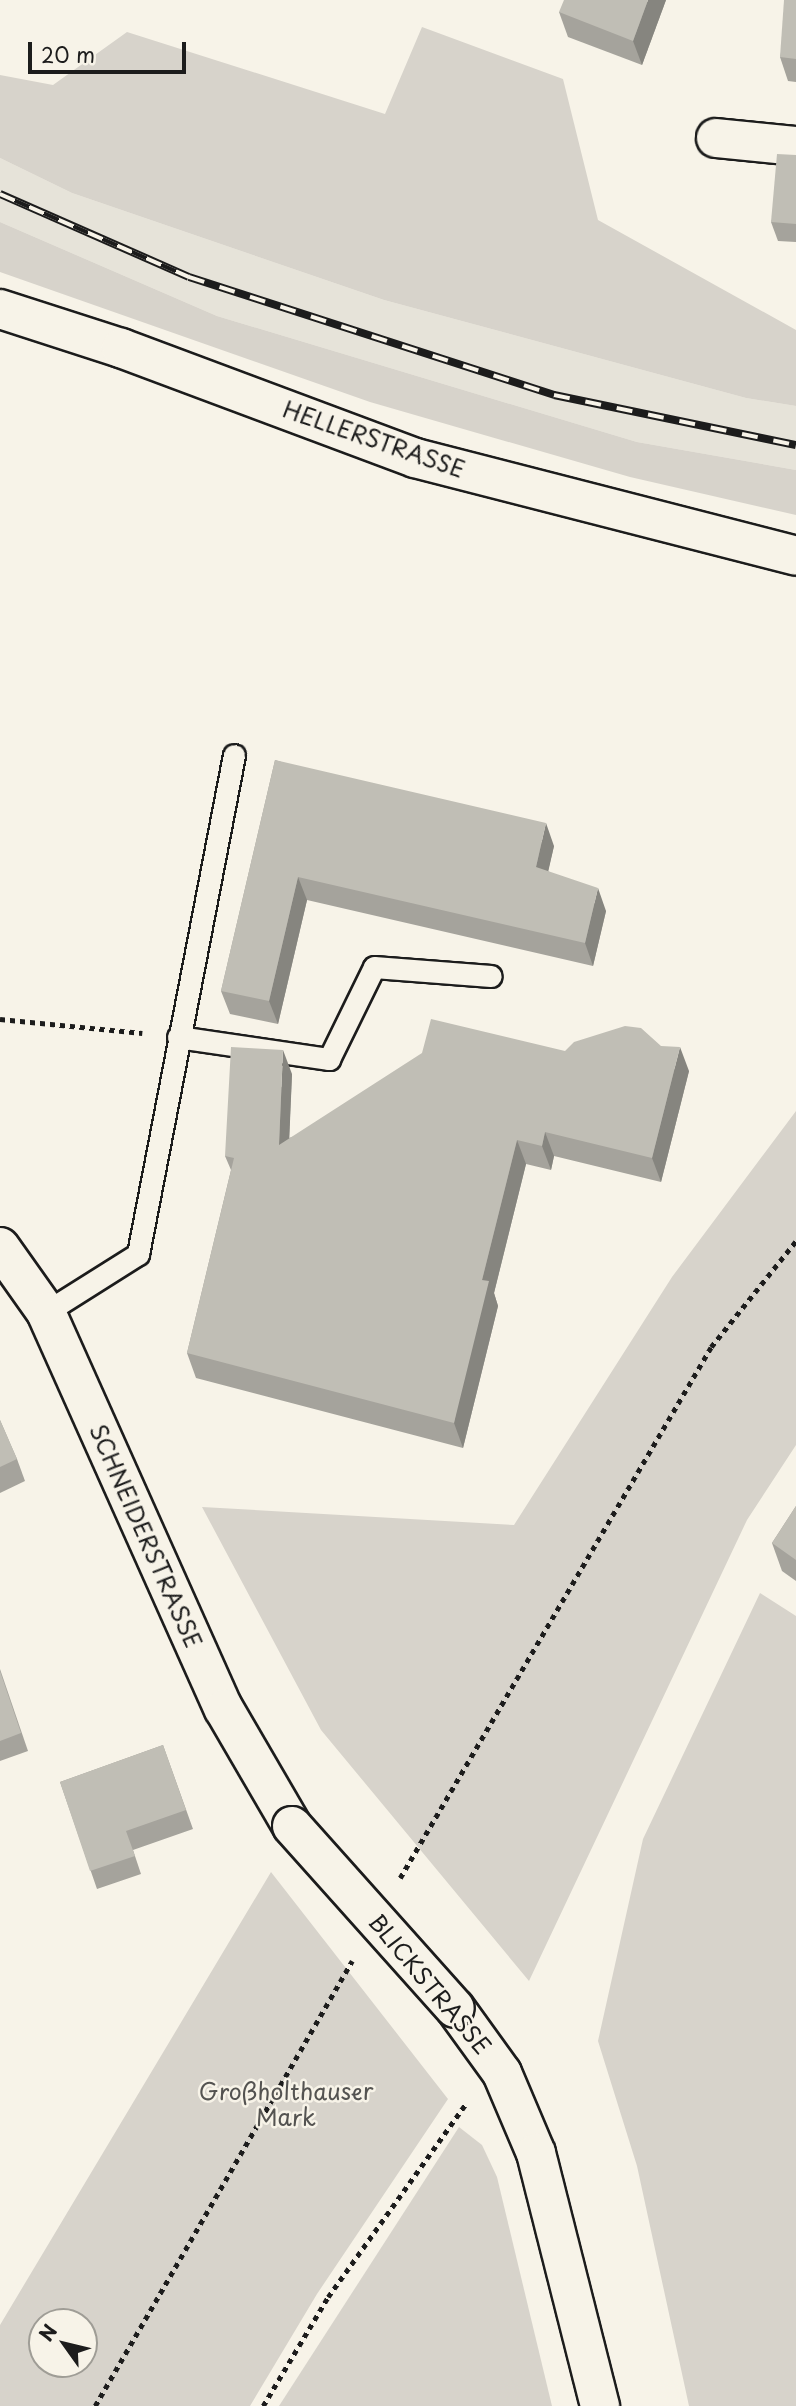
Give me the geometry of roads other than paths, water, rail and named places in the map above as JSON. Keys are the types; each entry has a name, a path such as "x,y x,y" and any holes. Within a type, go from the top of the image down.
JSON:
{"street":[{"path":"716,138 796,146"},
{"name":"HELLERSTRASSE","path":"0,309 121,348 415,458 796,556"},
{"name":"SCHNEIDERSTRASSE","path":"0,1247 46,1312 224,1709 292,1826"},
{"name":"BLICKSTRASSE","path":"292,1826 456,2008 502,2073 536,2153 600,2406"}],"lane":[{"path":"46,1312 138,1254 234,755"},
{"path":"178,1037 329,1059 374,967 491,976"}],"railway":[{"path":"0,194 189,277 554,395 796,445"}],"park label":[{"name":"Großholthauser Mark","path":"286,2104"}]}
